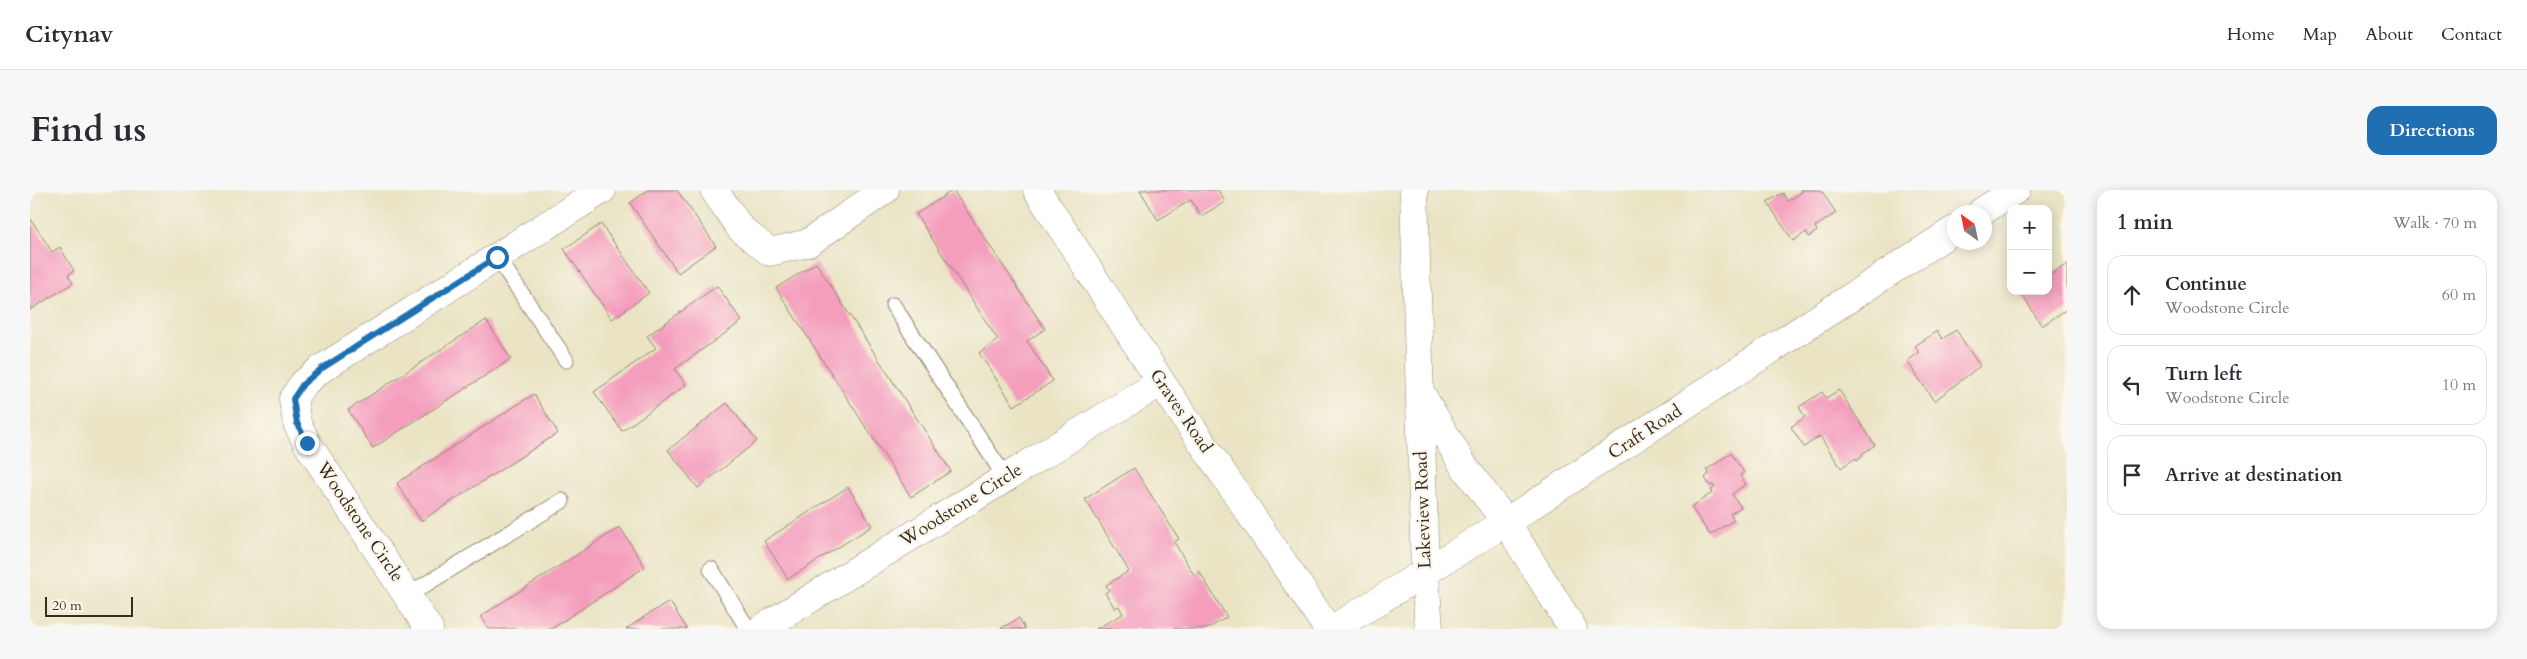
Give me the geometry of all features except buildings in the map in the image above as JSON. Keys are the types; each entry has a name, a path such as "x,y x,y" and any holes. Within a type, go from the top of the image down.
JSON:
{"street":[{"name":"Woodstone Circle","path":"429,629 307,443 297,423 293,399 303,384 321,369 602,190"},
{"path":"714,190 741,229 770,252 808,243 885,190"},
{"name":"Graves Road","path":"1037,190 1161,382 1328,629"},
{"name":"Lakeview Road","path":"1414,190 1425,574 1429,629"},
{"path":"1992,205 2016,190"},
{"name":"Craft Road","path":"1333,629 1425,574 1506,522 1947,235"},
{"name":"Woodstone Circle","path":"761,629 1161,382"},
{"name":"Lakeview Road","path":"1420,390 1463,465 1506,522 1572,629"}],"lane":[{"path":"497,257 566,360"},
{"path":"893,305 1005,477"},
{"path":"408,595 562,501"},
{"path":"711,569 748,629"}],"route":[{"path":"307,443 297,423 293,399 303,384 321,369 497,257"}]}
